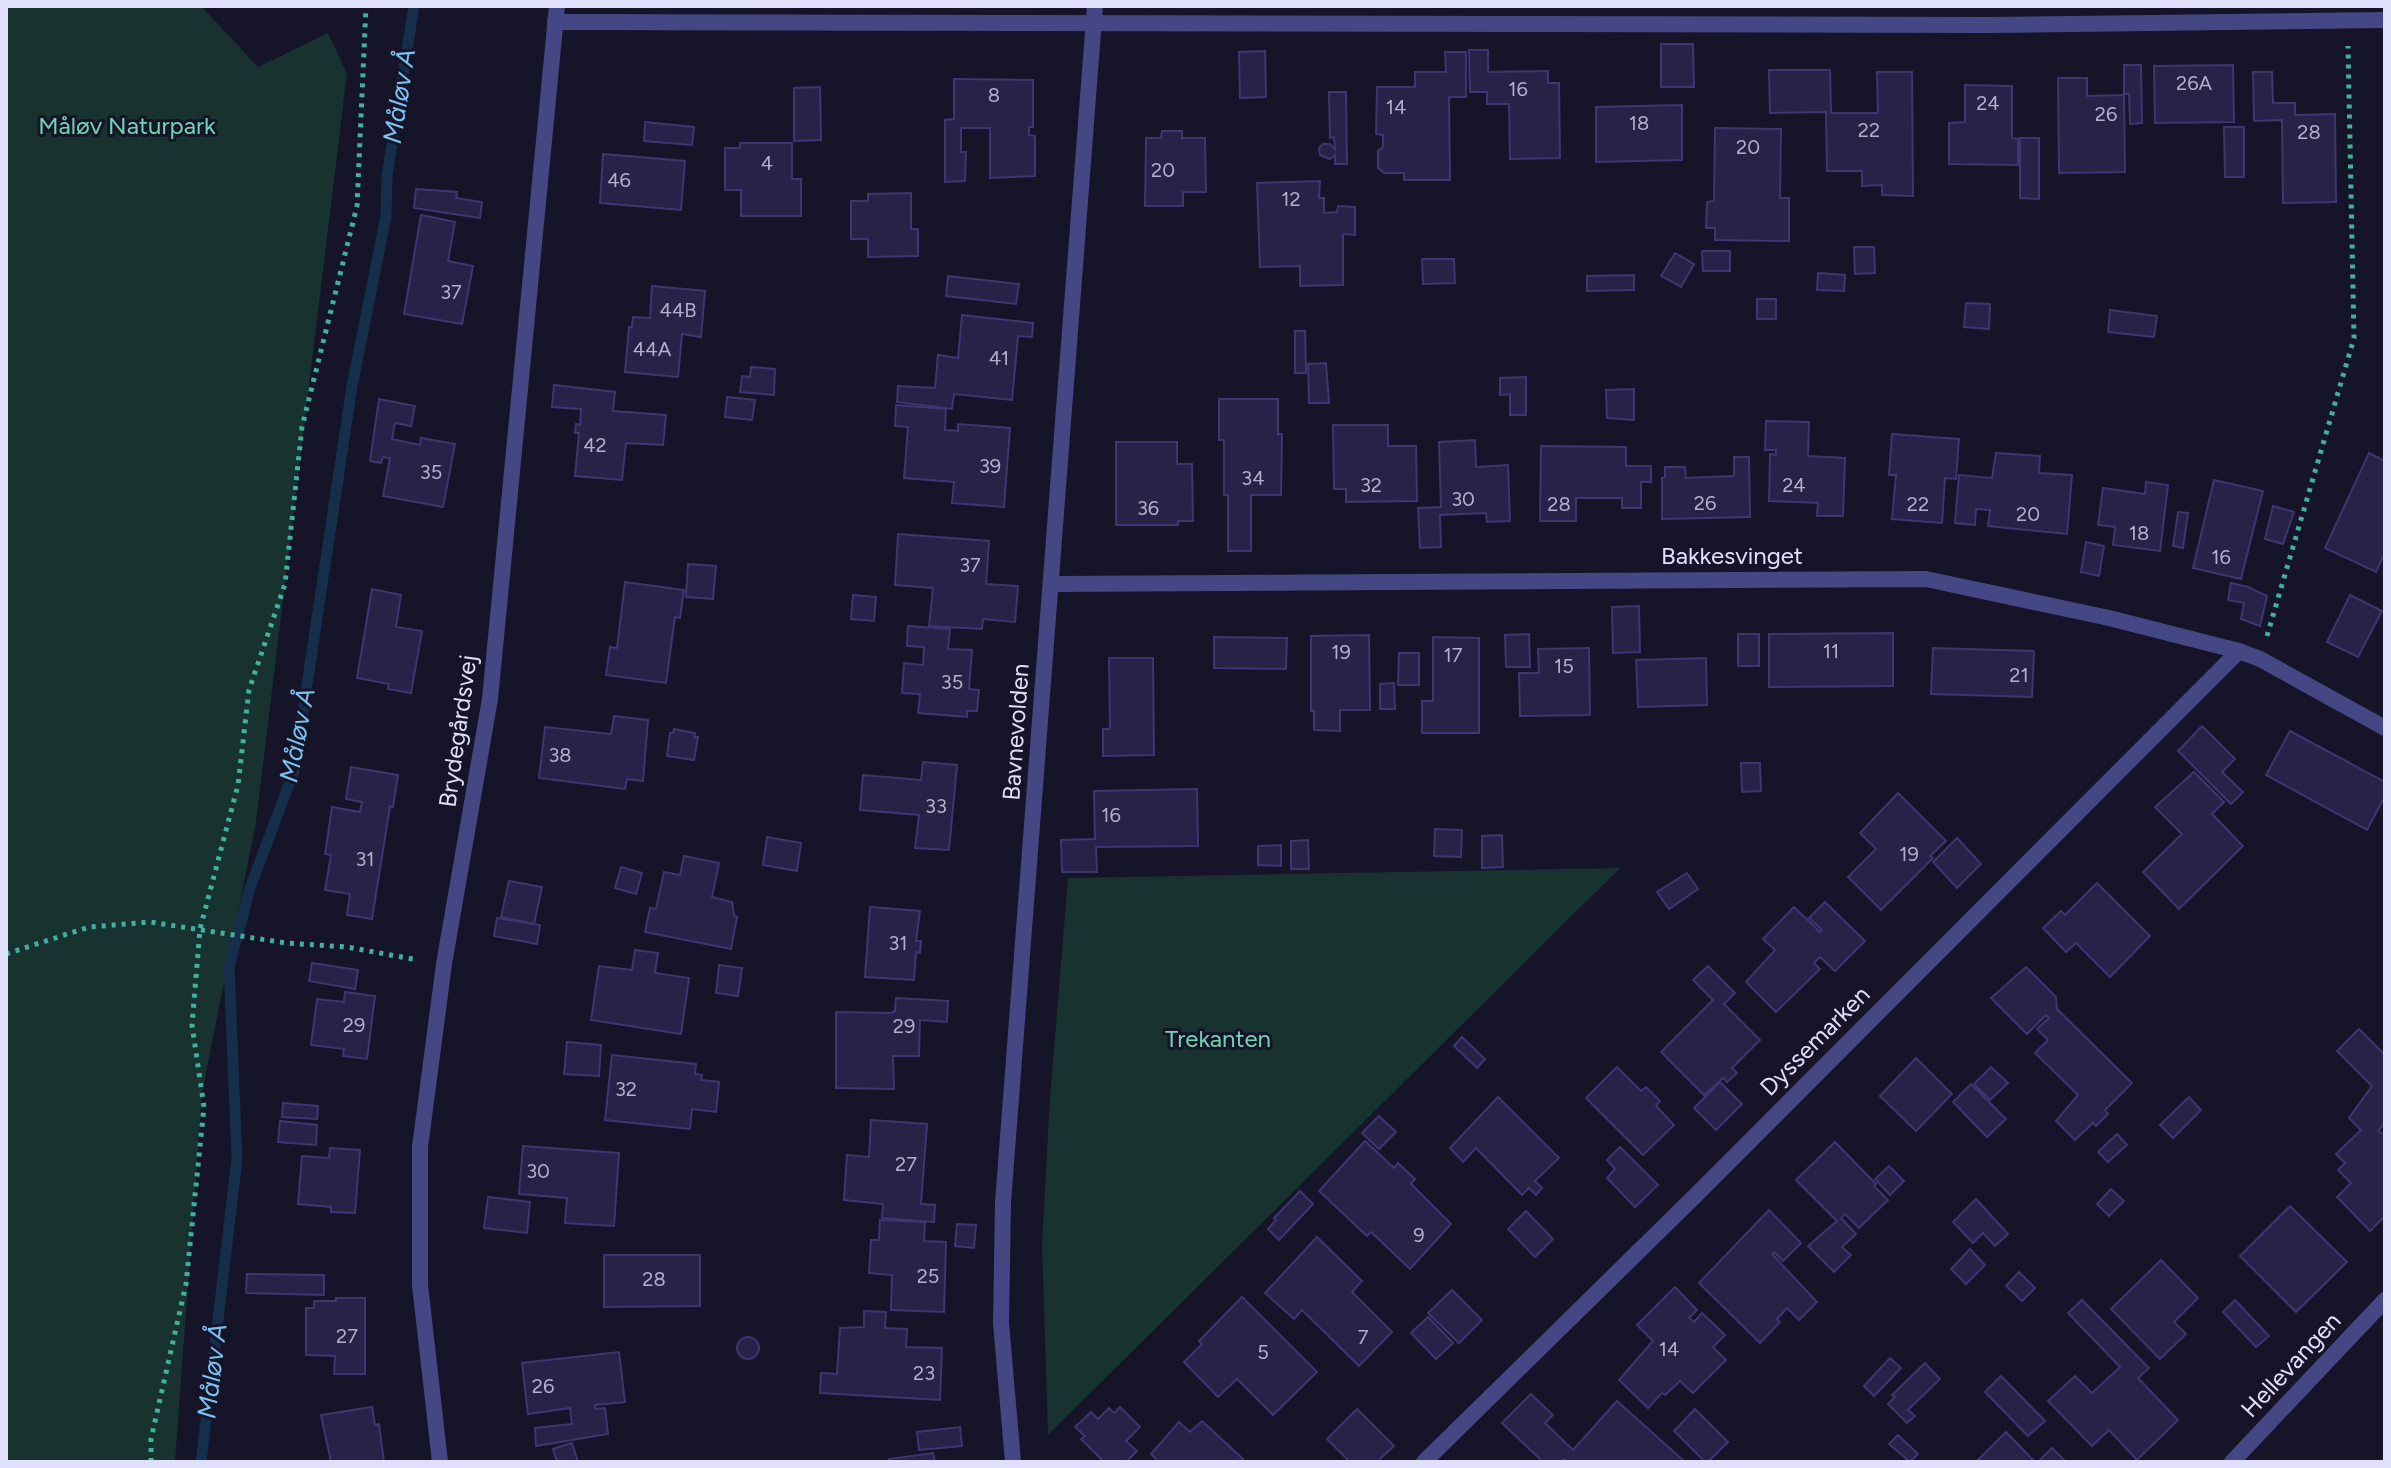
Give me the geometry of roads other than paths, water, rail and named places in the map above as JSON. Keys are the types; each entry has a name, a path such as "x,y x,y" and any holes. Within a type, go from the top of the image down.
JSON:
{"street":[{"name":"Bavnevolden","path":"1013,1462 1001,1323 1003,1202 1095,6"},
{"path":"556,14 1095,24 1986,25 2385,20"},
{"name":"Brydegårdsvej","path":"440,1462 420,1285 420,1147 444,964 490,699 556,14"},
{"name":"Bakkesvinget","path":"1052,584 1926,579 2109,618 2239,651 2260,659 2385,728"},
{"name":"Dyssemarken","path":"1424,1462 2239,651"},
{"name":"Hellevangen","path":"2232,1462 2385,1300"}],"waterway":[{"name":"Måløv Å","path":"201,1462 237,1159 229,967 250,888 294,771 352,386 386,216 387,176 414,6"}],"park label":[{"name":"Måløv Naturpark","path":"127,126"},
{"name":"Trekanten","path":"1218,1039"}]}
